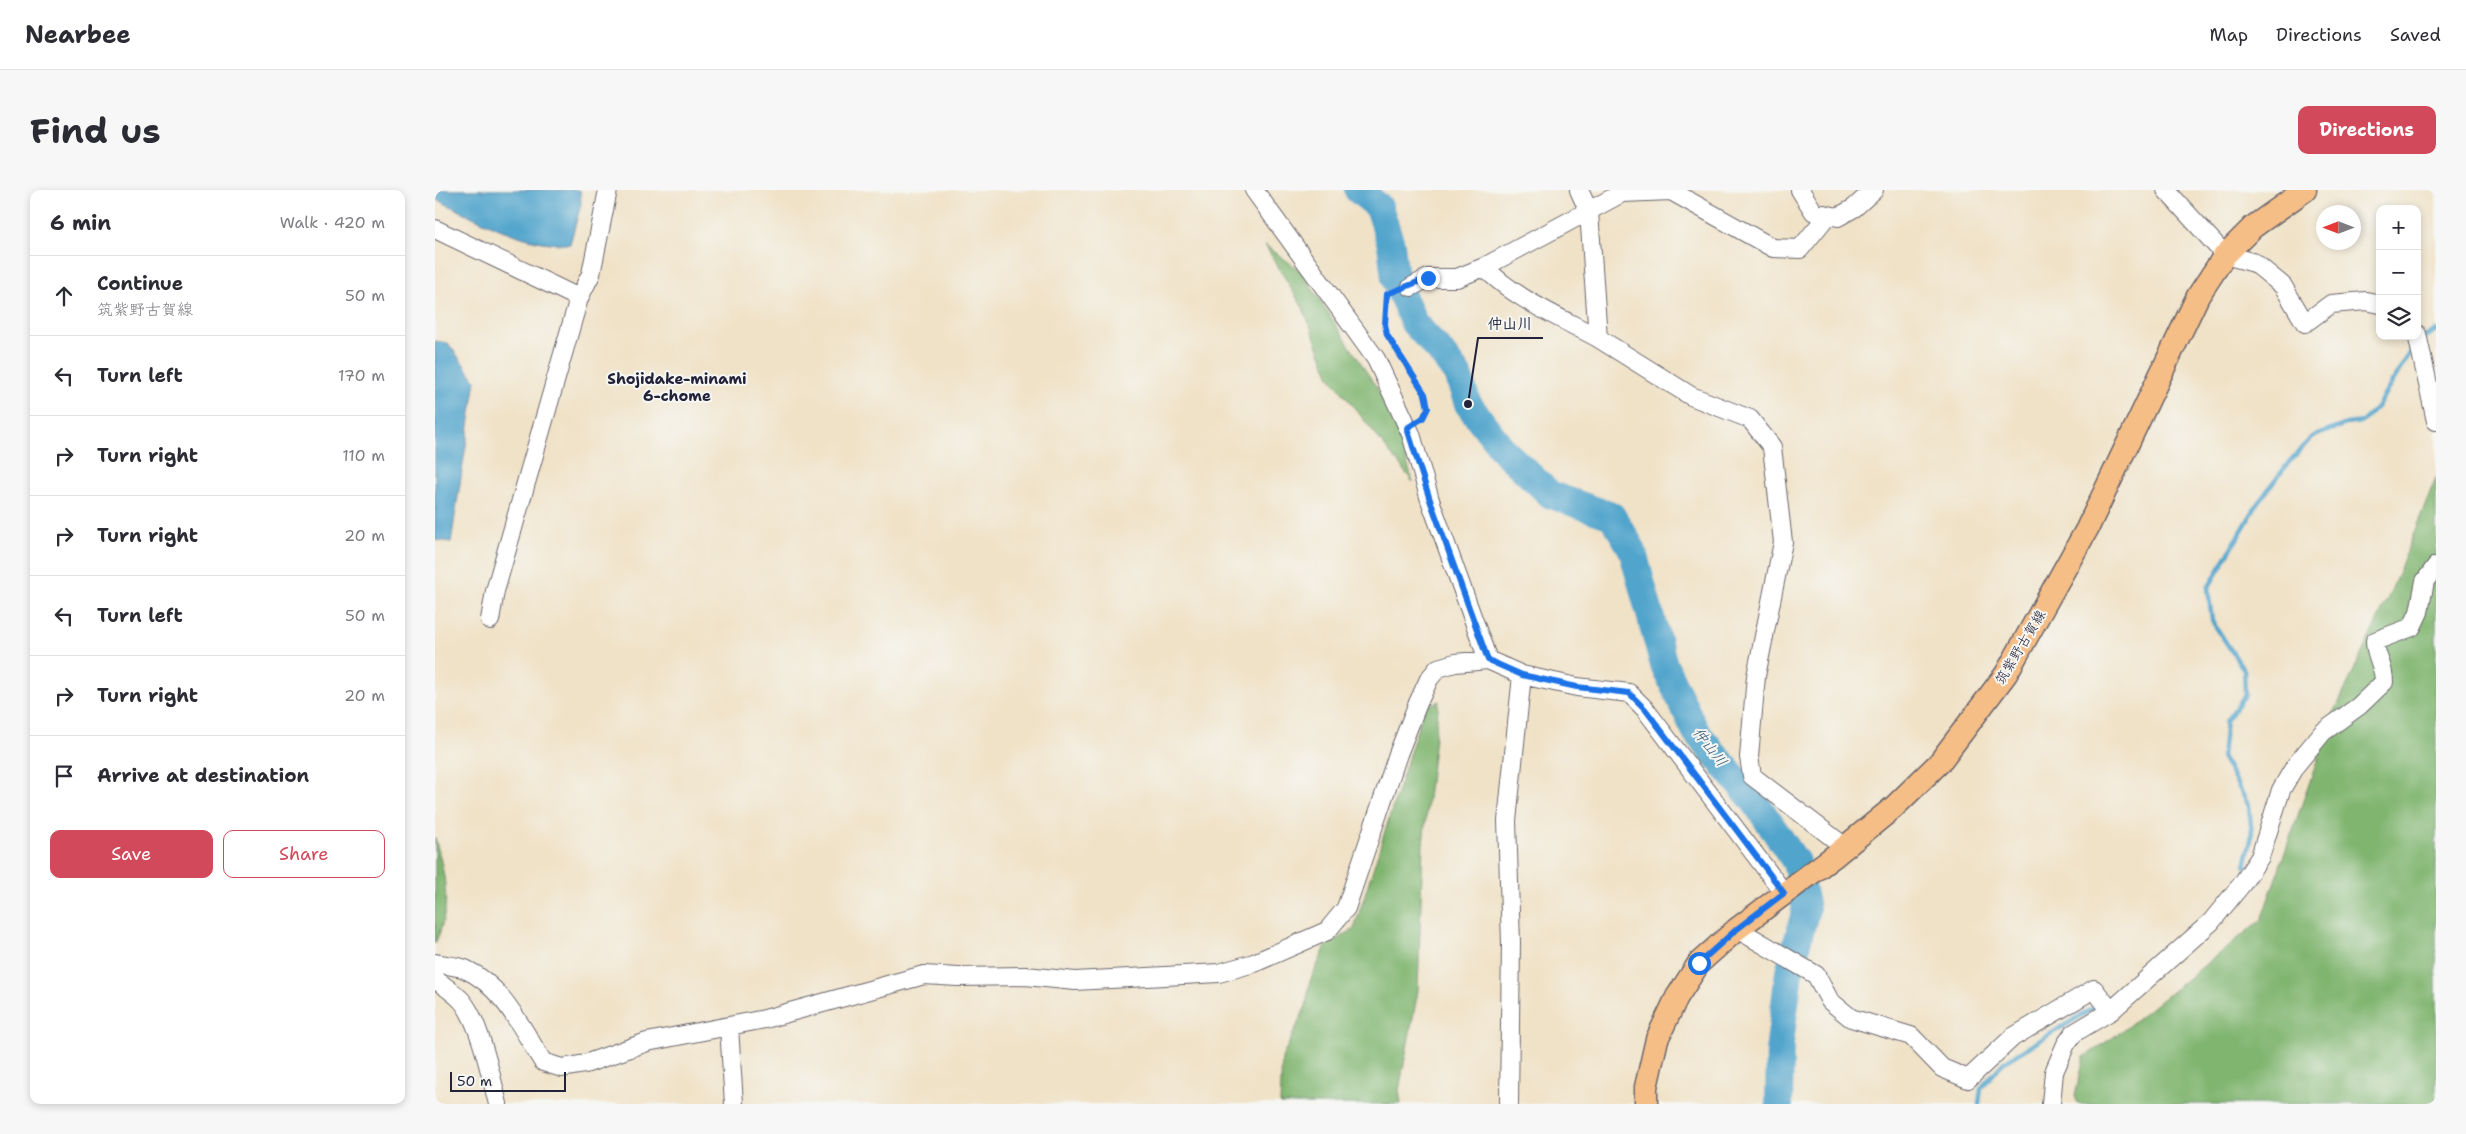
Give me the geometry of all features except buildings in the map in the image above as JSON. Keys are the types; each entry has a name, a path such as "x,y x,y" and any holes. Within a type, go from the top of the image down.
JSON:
{"main road":[{"name":"筑紫野古賀線","path":"1646,1104 1646,1087 1657,1040 1677,997 1699,963 1737,929 1839,852 1894,807 1939,763 2006,674 2087,529 2198,296 2225,255 2253,227 2305,190"}],"street":[{"path":"490,620 495,591 550,405 579,298 591,274 608,190"},
{"path":"1254,190 1377,359 1407,428 1430,500 1488,660"},
{"path":"1579,190 1589,212 1598,338"},
{"path":"1800,190 1814,212 1838,217 1854,208 1874,190"},
{"path":"2166,190 2225,255 2255,263 2283,286 2305,323 2331,304 2366,301 2376,303"},
{"path":"1411,287 1428,278 1457,278 1484,267 1622,193 1671,191 1773,248 1800,249 1827,216"},
{"path":"435,229 579,298"},
{"path":"1484,267 1496,279 1520,296 1598,338 1691,396 1750,419 1772,447 1783,542 1756,676 1749,757 1752,776 1839,852"},
{"path":"2418,340 2436,421"},
{"path":"2051,1104 2054,1072 2066,1044 2075,1033 2111,1011 2211,922 2242,884 2260,857 2281,790 2295,766 2323,732 2359,706 2384,682 2384,668 2375,652 2375,642 2412,627 2419,612 2425,581 2436,566"},
{"path":"435,963 465,969 489,984 508,1007 543,1062 562,1068 585,1064 647,1042 708,1028 729,1027 924,975 958,977 1026,976 1075,981 1219,973 1254,963 1327,931 1346,908 1398,754 1429,679 1438,668 1455,663 1488,660 1522,675 1577,687 1629,693 1645,709 1791,888"},
{"path":"1509,1104 1511,943 1507,821 1522,675"},
{"path":"1737,929 1816,975 1830,1001 1851,1018 1911,1036 1943,1068 1968,1079 2013,1037 2094,989 2111,1011"},
{"path":"435,979 462,1001 469,1012 485,1056 498,1104"},
{"path":"729,1027 734,1104"}],"path":[{"path":"1407,428 1423,418 1428,408 1425,394 1387,335 1385,324 1387,294 1411,287"}],"green space":[{"path":"1265,245 1301,271 1392,411 1413,482 1330,377 1303,308"},
{"path":"2436,477 2436,1104 2078,1104 2075,1096 2084,1057 2121,1032 2261,920 2334,713 2391,591"},
{"path":"1439,701 1423,844 1418,991 1399,1090 1401,1104 1280,1104 1282,1058 1306,1006 1310,981 1326,946 1354,929 1424,708"},
{"path":"435,837 442,865 446,903 441,930 435,944"}],"water":[{"path":"435,190 580,190 581,204 570,244 552,243 517,236 484,222 435,199"},
{"path":"435,341 448,343 476,381 451,542 435,540"}],"waterway":[{"name":"仲山川","path":"1358,190 1379,207 1391,244 1395,279 1414,323 1439,350 1458,375 1468,404 1504,451 1551,495 1612,516 1632,549 1664,665 1696,732 1755,802 1796,862 1806,909 1789,972 1780,1043 1779,1104"},
{"path":"2422,339 2436,330"},
{"path":"2245,866 2252,835 2249,806 2222,757 2226,721 2245,695 2244,670 2212,621 2208,588 2258,503 2289,462 2312,437 2346,424 2362,422 2377,407 2415,345"},
{"path":"2106,1000 2121,991"},
{"path":"1979,1104 1981,1088 2004,1062 2100,1004"}],"place":[{"name":"仲山川","path":"1468,404"}],"district":[{"name":"Shojidake-minami 6-chome","path":"677,388"}],"route":[{"path":"1428,278 1411,287 1387,294 1385,324 1387,335 1425,394 1428,408 1423,418 1407,428 1411,434 1430,500 1488,660 1522,675 1577,687 1629,693 1645,709 1784,893 1737,929 1699,963"}]}
